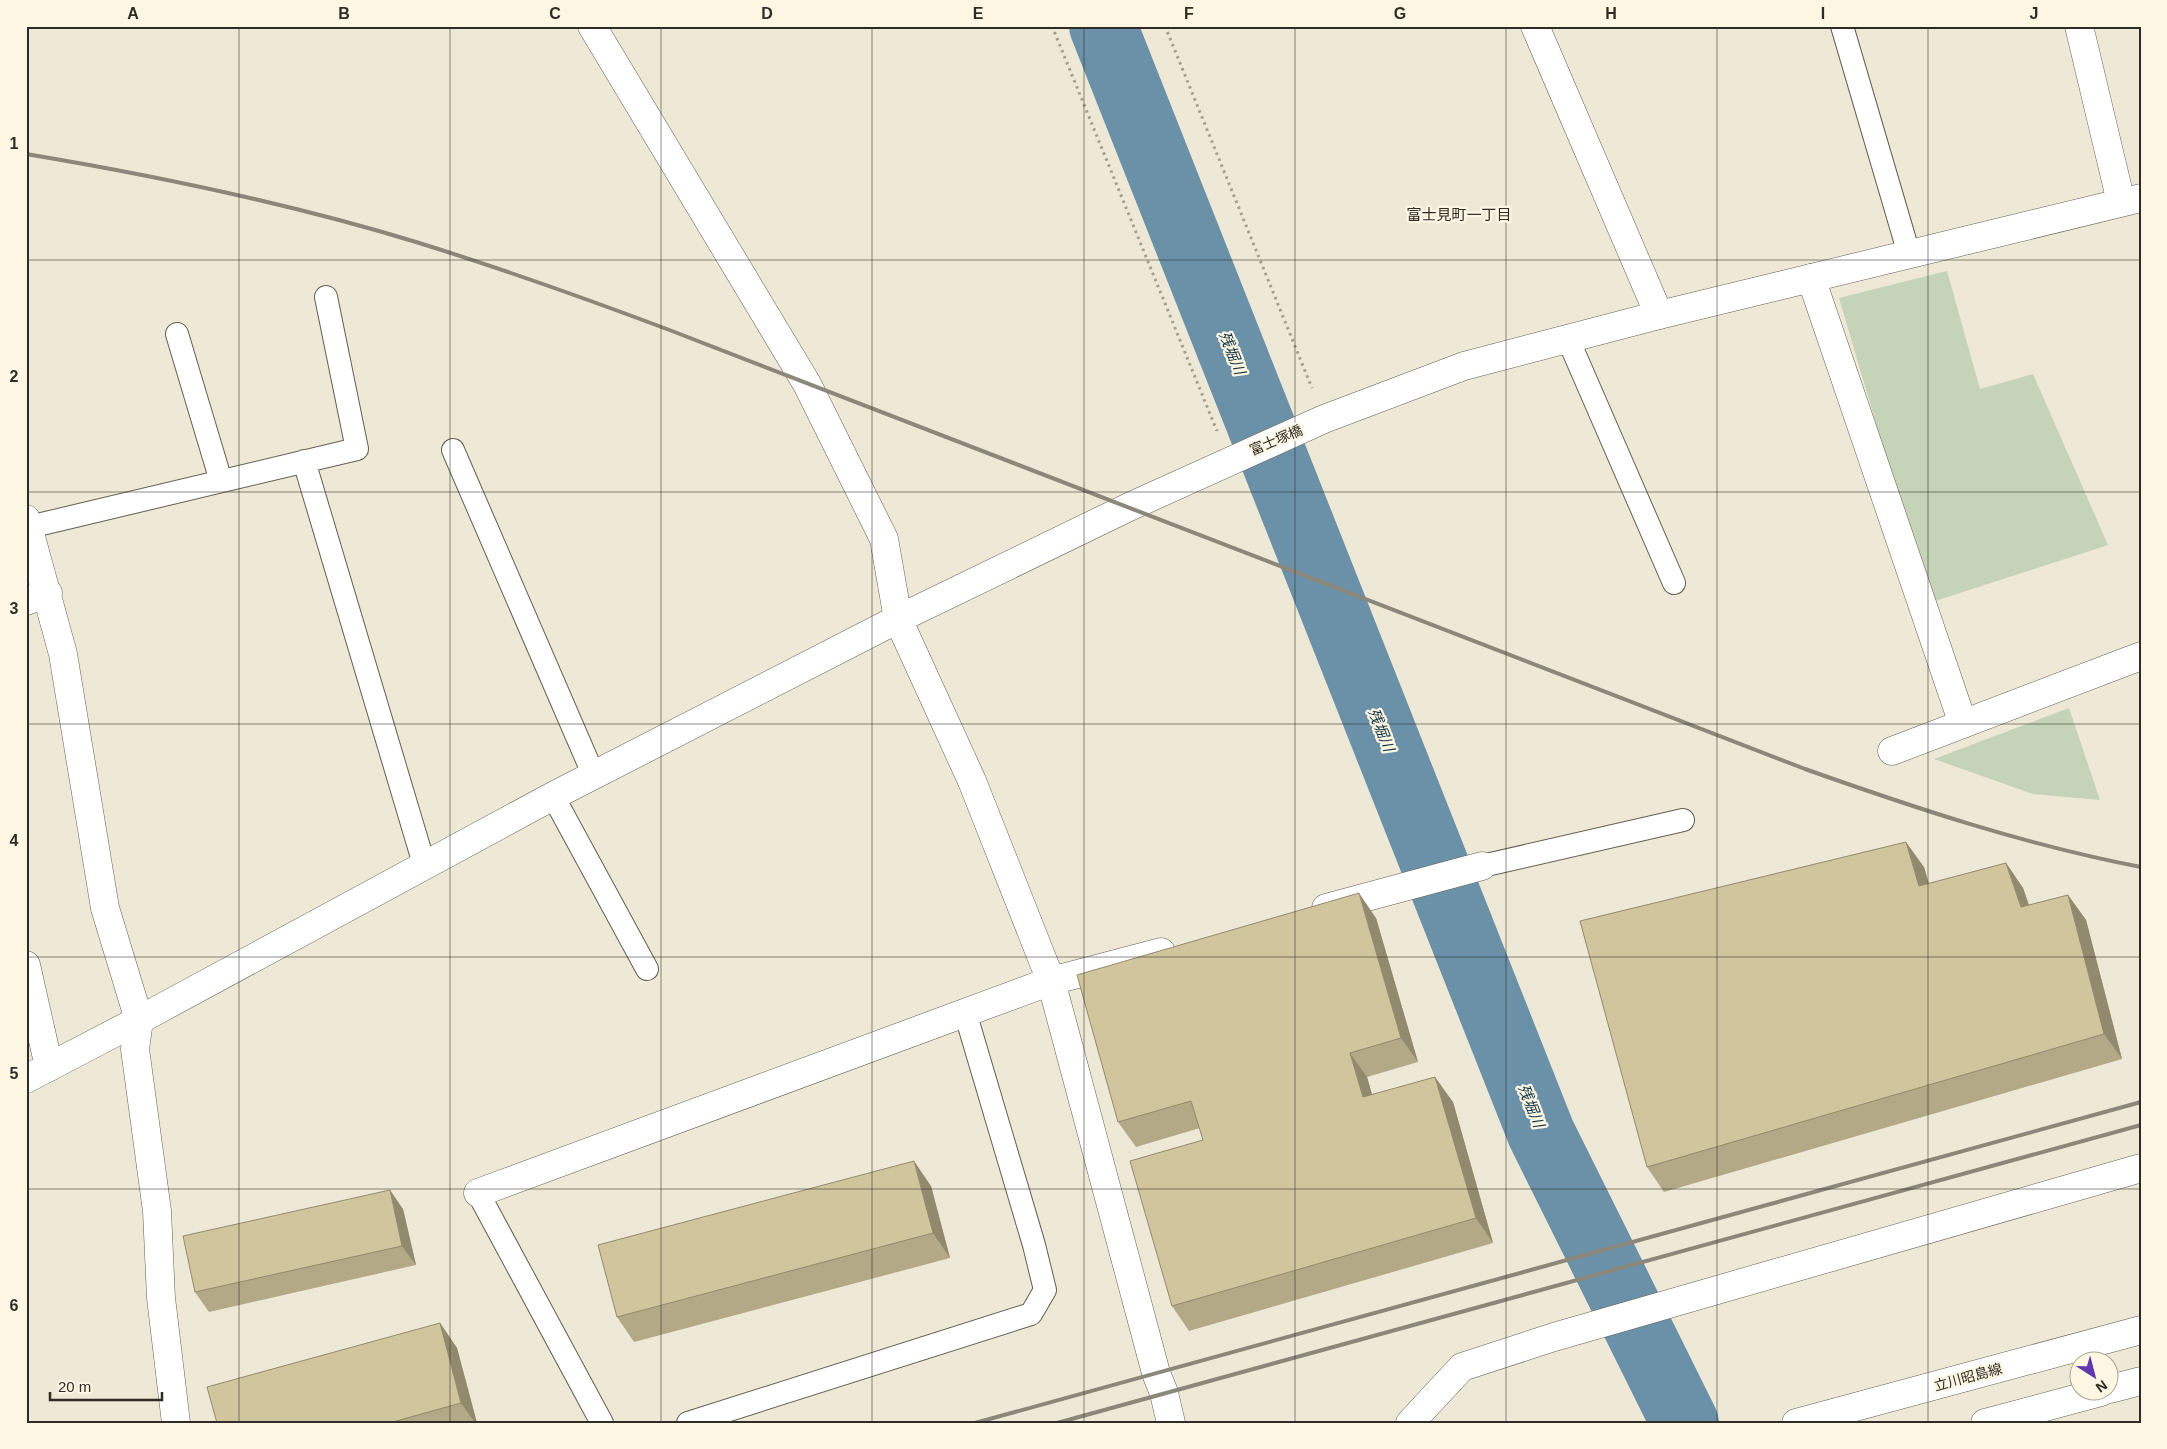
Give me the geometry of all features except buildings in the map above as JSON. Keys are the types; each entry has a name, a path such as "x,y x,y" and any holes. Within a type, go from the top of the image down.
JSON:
{"street":[{"path":"592,26 807,384 884,539 898,619 972,780 1051,981 1171,1423"},
{"path":"1536,26 1659,315"},
{"path":"2079,26 2131,200"},
{"name":"富士塚橋","path":"38,1073 424,864 898,619 1228,460 1324,419 1464,366 1659,315 2131,200"},
{"path":"1811,278 1963,724"},
{"path":"28,523 37,597 63,654 105,908 139,1020 135,1050 157,1211 161,1298 176,1423"},
{"path":"1892,751 2141,656"},
{"path":"1306,914 1482,866"},
{"path":"478,1193 1051,981 1183,946"},
{"path":"26,965 38,1073"},
{"path":"1410,1423 1462,1367 1554,1337 2141,1168"},
{"name":"立川昭島線","path":"1796,1423 2141,1330"},
{"path":"2120,1386 2141,1381"},
{"path":"1984,1423 2070,1400"}],"lane":[{"path":"1842,26 1909,254"},
{"path":"28,523 221,481 357,448 326,297"},
{"path":"177,334 221,481"},
{"path":"1568,340 1674,583"},
{"path":"453,450 594,776"},
{"path":"304,461 424,864"},
{"path":"553,796 647,969"},
{"path":"1482,866 1683,820"},
{"path":"688,1423 1031,1314 1045,1290 1034,1245 965,1012"},
{"path":"478,1193 602,1423"}],"path":[{"path":"1052,26 1228,460"},
{"path":"1165,26 1324,419"}],"green space":[{"path":"1947,271 1980,389 2033,374 2108,545 1929,603 1839,298"},
{"path":"2069,708 2100,800 2033,794 1934,759"}],"waterway":[{"name":"残堀川","path":"1103,26 1541,1133 1685,1423"}],"railway":[{"path":"26,154 174,181 320,215 416,242 513,274 672,331 1805,769 1888,798 2013,837 2141,867"},
{"path":"975,1423 2141,1102"},
{"path":"1057,1423 2141,1125"}],"district":[{"name":"富士見町一丁目","path":"1459,215"}]}
